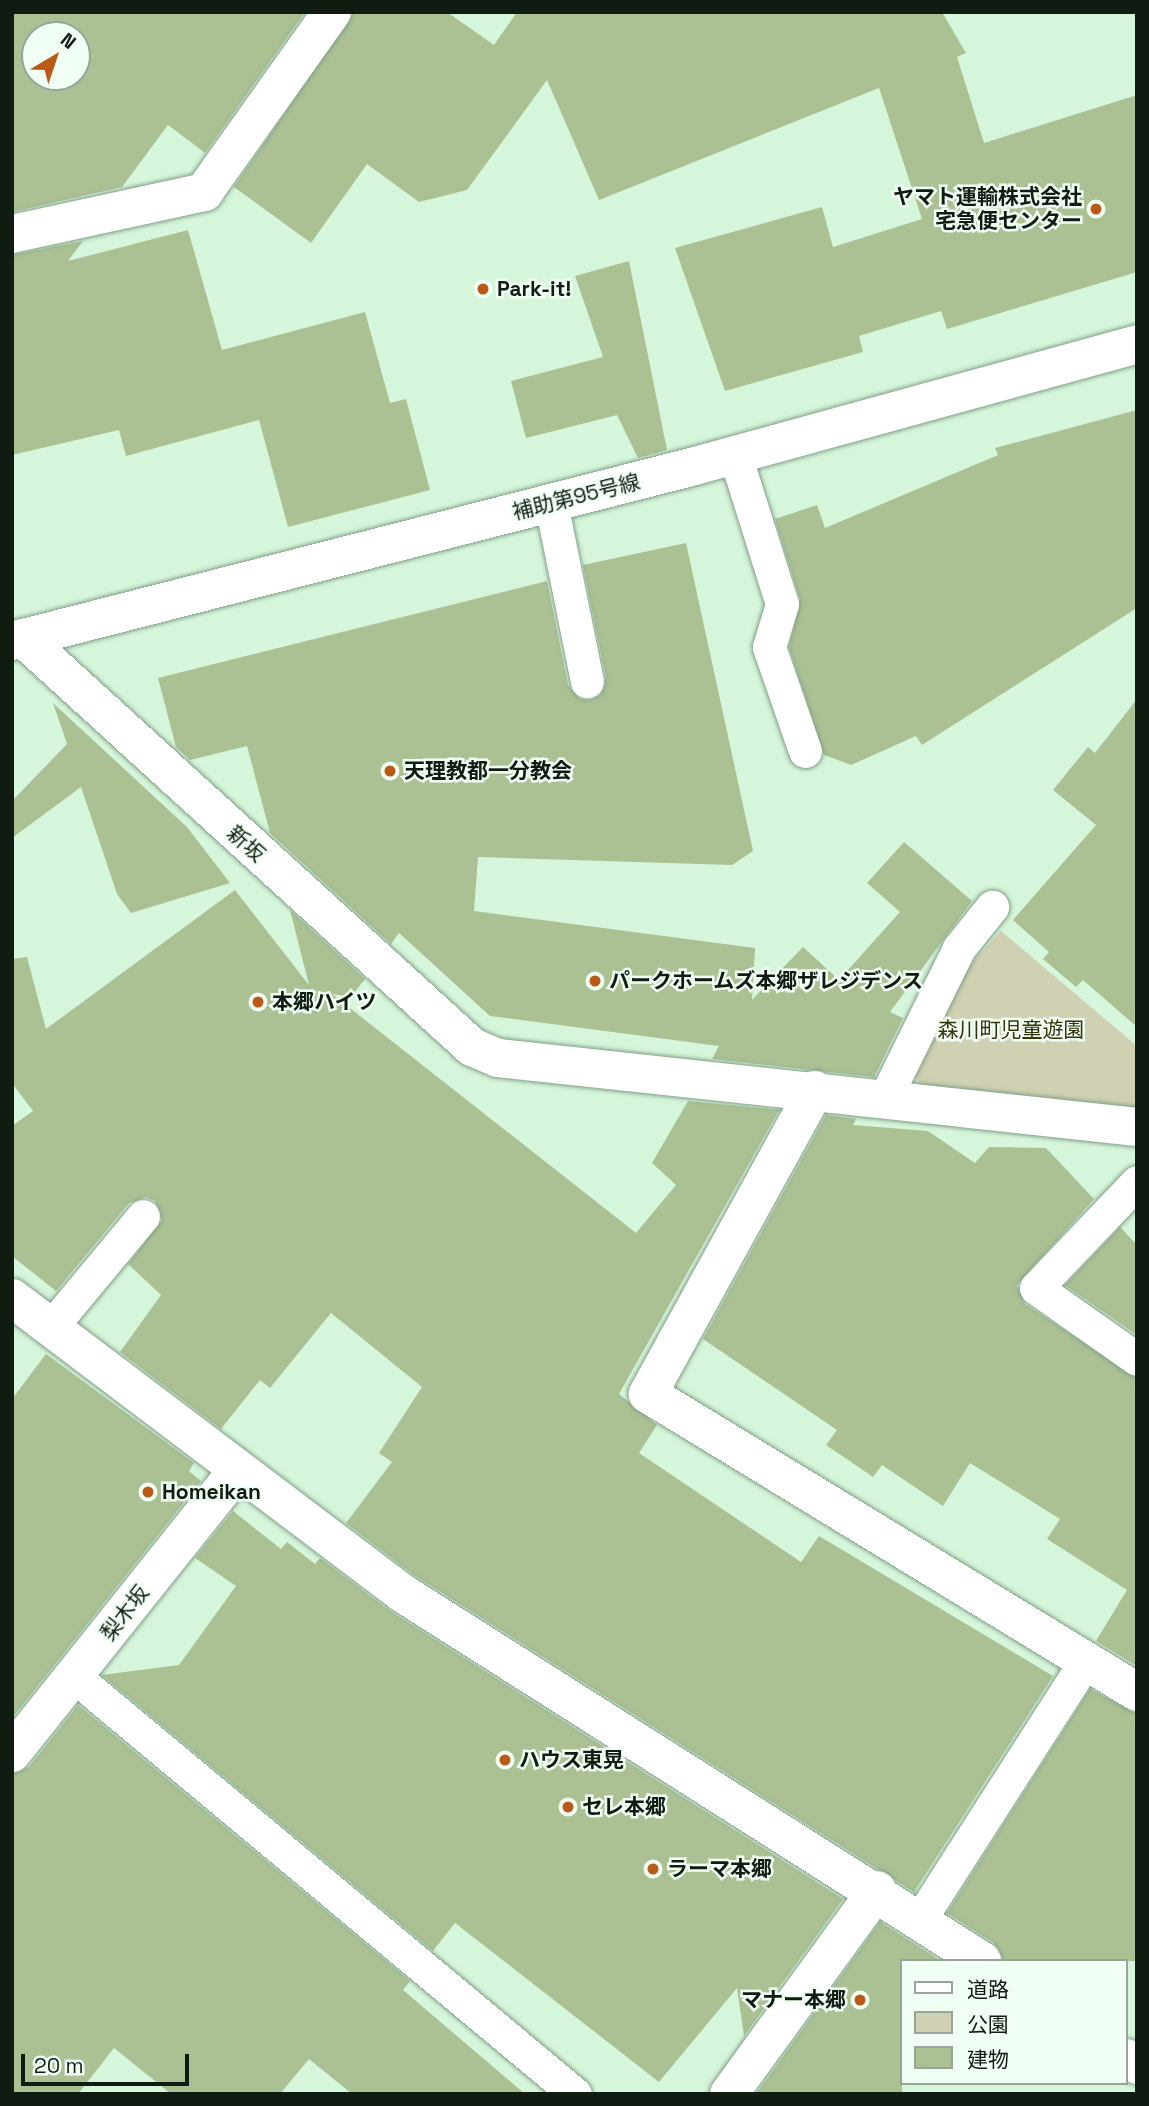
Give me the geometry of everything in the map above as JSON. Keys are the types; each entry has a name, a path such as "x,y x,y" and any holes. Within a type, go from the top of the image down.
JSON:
{"street":[{"path":"12,234 204,192 332,12"},
{"name":"補助第95号線","path":"17,640 735,456 1137,344"},
{"name":"新坂","path":"17,640 472,1047 498,1058 816,1090"},
{"path":"1137,1127 816,1090 648,1394 1137,1692"},
{"path":"12,1298 236,1472 425,1609 877,1890 979,1959"},
{"name":"梨木坂","path":"12,1754 236,1472"},
{"path":"729,2094 877,1890"}],"lane":[{"path":"735,456 782,604 769,648 805,751"},
{"path":"551,503 587,681"},
{"path":"884,1098 959,948 992,907"},
{"path":"1137,1182 1036,1288 1137,1359"},
{"path":"51,1327 143,1216"},
{"path":"920,1919 1086,1662"},
{"path":"75,1677 575,2094"}],"green space":[{"name":"森川町児童遊園","path":"1001,931 1137,1046 1137,1117 922,1089 912,1070 962,973"}],"building":[{"path":"12,12 305,12 205,153 168,125 122,187 12,212"},
{"path":"354,12 447,12 494,45 517,12 942,12 966,53 957,57 984,143 1137,95 1137,272 947,329 941,311 859,336 863,352 725,391 675,248 822,207 833,247 922,219 879,88 599,200 547,80 467,190 419,202 367,164 311,243 234,187"},
{"path":"188,230 222,350 365,312 390,403 406,399 430,490 288,527 259,420 126,456 119,430 12,455 12,255 83,241 68,261"},
{"path":"629,261 667,450 638,458 617,415 526,438 511,381 603,357 575,276"},
{"path":"1137,410 1137,608 922,745 916,736 851,765 824,755 789,647 800,599 775,519 817,505 825,528 998,455 995,448"},
{"path":"686,543 753,851 732,865 478,857 474,911 755,948 752,1000 803,947 839,980 900,912 867,883 904,842 972,901 890,1012 903,1018 874,1077 712,1059 719,1046 490,1016 399,933 391,944 270,833 247,746 190,760 176,747 158,678 547,581 568,685 580,699 591,700 600,695 606,678 583,565"},
{"path":"1137,699 1137,1027 1083,980 1076,987 1043,959 1049,952 1013,920 1096,825 1053,790 1088,747 1095,753"},
{"path":"53,703 187,827 230,883 131,913 117,894 81,787 12,838 12,801 67,744"},
{"path":"235,890 309,985 290,910 365,979 351,997 332,994 636,1233 676,1185 652,1163 688,1101 779,1110 619,1394 657,1425 639,1453 801,1562 819,1536 1053,1676 914,1892 414,1575 346,1523 392,1462 379,1453 422,1387 331,1313 270,1388 260,1380 221,1429 120,1352 161,1295 128,1264 162,1220 155,1201 146,1197 129,1203 56,1291 12,1256 12,1126 33,1111 12,1083 12,959 27,957 46,1029"},
{"path":"826,1115 856,1119 853,1125 928,1131 975,1163 989,1147 1046,1148 1094,1199 1017,1285 1025,1304 1137,1378 1137,1666 1096,1641 1127,1590 1047,1539 1060,1519 970,1463 943,1506 882,1465 873,1477 826,1445 837,1430 703,1339"},
{"path":"1120,1227 1137,1245 1137,1335 1065,1285"},
{"path":"46,1354 194,1463 189,1471 201,1481 12,1718 12,1399"},
{"path":"233,1511 281,1549 287,1542 315,1564 320,1558 390,1611 843,1899 744,2036 737,1988 659,2082 455,1923 433,1951 102,1675 179,1665 236,1586 195,1558"},
{"path":"1090,1689 1137,1714 1137,1961 1003,1959 994,1943 947,1913"},
{"path":"78,1705 410,1981 403,1990 525,2094 352,2094 309,2059 280,2094 171,2094 114,2048 78,2094 12,2094 12,1774 29,1767"},
{"name":"マナー本郷","path":"880,1922 938,1959 900,1959 902,2094 756,2094"}],"place":[{"name":"ヤマト運輸株式会社 宅急便センター","path":"1096,209"},
{"name":"Park-it!","path":"483,289"},
{"name":"天理教都一分教会","path":"390,771"},
{"name":"パークホームズ本郷ザレジデンス","path":"595,981"},
{"name":"本郷ハイツ","path":"258,1002"},
{"name":"Homeikan","path":"148,1492"},
{"name":"ハウス東晃","path":"505,1760"},
{"name":"セレ本郷","path":"568,1807"},
{"name":"ラーマ本郷","path":"653,1869"},
{"name":"マナー本郷","path":"860,2000"}]}
